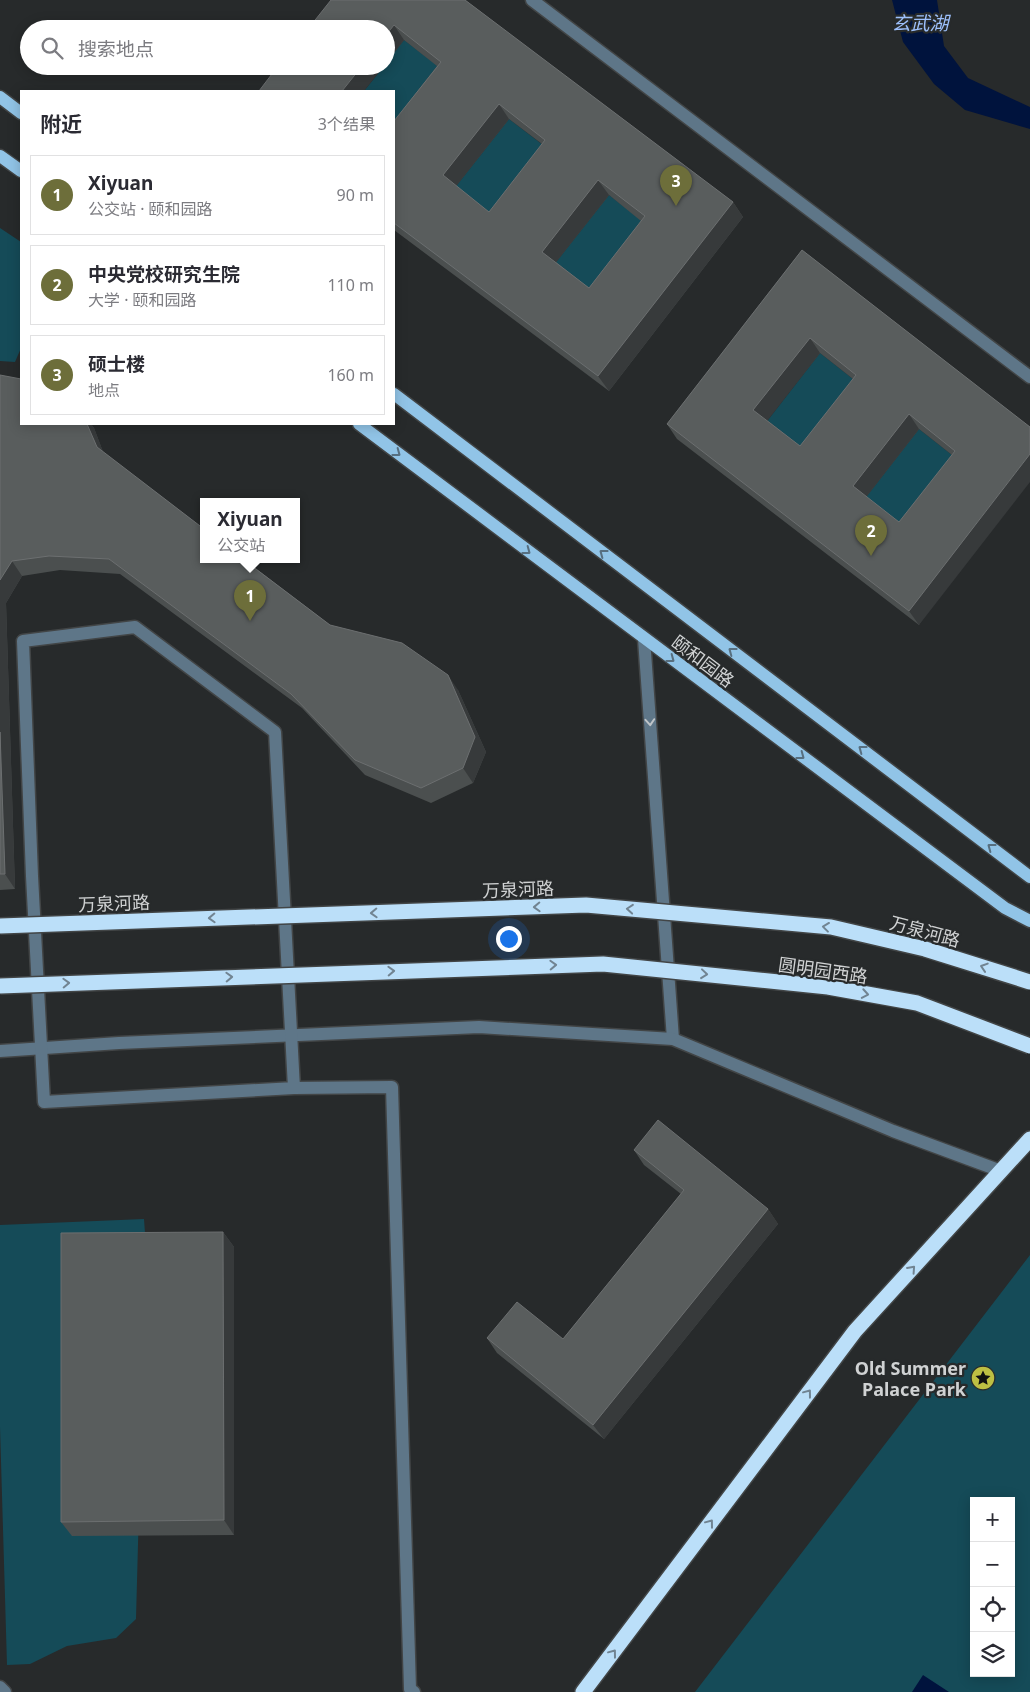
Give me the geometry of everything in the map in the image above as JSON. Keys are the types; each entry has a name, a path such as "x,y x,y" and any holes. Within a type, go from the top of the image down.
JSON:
{"highway":[{"name":"万泉河路","path":"0,926 586,905 831,928 925,949 1030,982"},
{"name":"圆明园西路","path":"0,986 604,964 828,987 917,1003 1030,1046"},
{"path":"583,1692 855,1330 1030,1139"}],"main road":[{"path":"0,97 20,112"},
{"path":"0,156 20,170"},
{"name":"颐和园路","path":"395,395 1030,877"},
{"name":"颐和园路","path":"359,425 1005,908 1030,921"}],"street":[{"path":"532,0 1030,378"},
{"path":"294,1088 275,732 135,627 23,641 40,1049 44,1102 294,1088 392,1088 410,1688 414,1692"},
{"path":"644,639 673,1039"},
{"path":"0,1051 478,1027 673,1039 893,1131 1001,1171"},
{"path":"0,1687 5,1692"}],"shaded area":[{"path":"404,40 451,76 395,146 395,90 365,90 377,75 395,75 395,52"},
{"path":"509,119 556,155 500,227 453,190"},
{"path":"609,195 655,231 599,303 553,266"},
{"path":"0,228 20,241 20,350 15,362 0,361"},
{"path":"820,353 867,390 810,461 764,425"},
{"path":"919,429 966,466 909,537 863,501"},
{"path":"144,1219 146,1247 136,1619 116,1638 67,1646 30,1664 7,1665 0,1427 0,1225"},
{"name":"Old Summer Palace Park","path":"1030,1255 1030,1692 695,1692"}],"water":[{"name":"玄武湖","path":"892,0 937,0 944,46 968,78 1030,107 1030,129 965,110 934,84 903,42"},
{"path":"923,1675 949,1692 912,1692"}],"building":[{"path":"331,0 465,0 733,202 598,376 395,224 395,120 441,62 395,26 395,20 315,20","holes":["499,104 545,140 489,212 443,175","598,180 645,216 589,288 542,252"]},
{"path":"271,75 355,75 343,90 260,90"},
{"path":"802,250 1030,427 1030,454 909,611 667,424","holes":["810,338 856,375 800,446 753,410","909,414 955,451 899,522 853,486"]},
{"path":"0,375 20,379 20,425 87,425 97,447 200,526 200,563 248,563 330,625 402,643 448,675 475,737 463,768 421,788 355,760 291,694 109,559 49,556 12,561 0,580"},
{"path":"0,732 5,874 0,874"},
{"path":"658,1120 768,1209 593,1425 487,1338 517,1302 563,1339 684,1190 634,1150"},
{"path":"223,1232 224,1520 61,1522 61,1233"}],"place":[{"name":"硕士楼","path":"676,206"},
{"name":"中央党校研究生院","path":"871,556"},
{"name":"Xiyuan","path":"250,621"},
{"name":"Old Summer Palace Park","path":"983,1378"}]}
